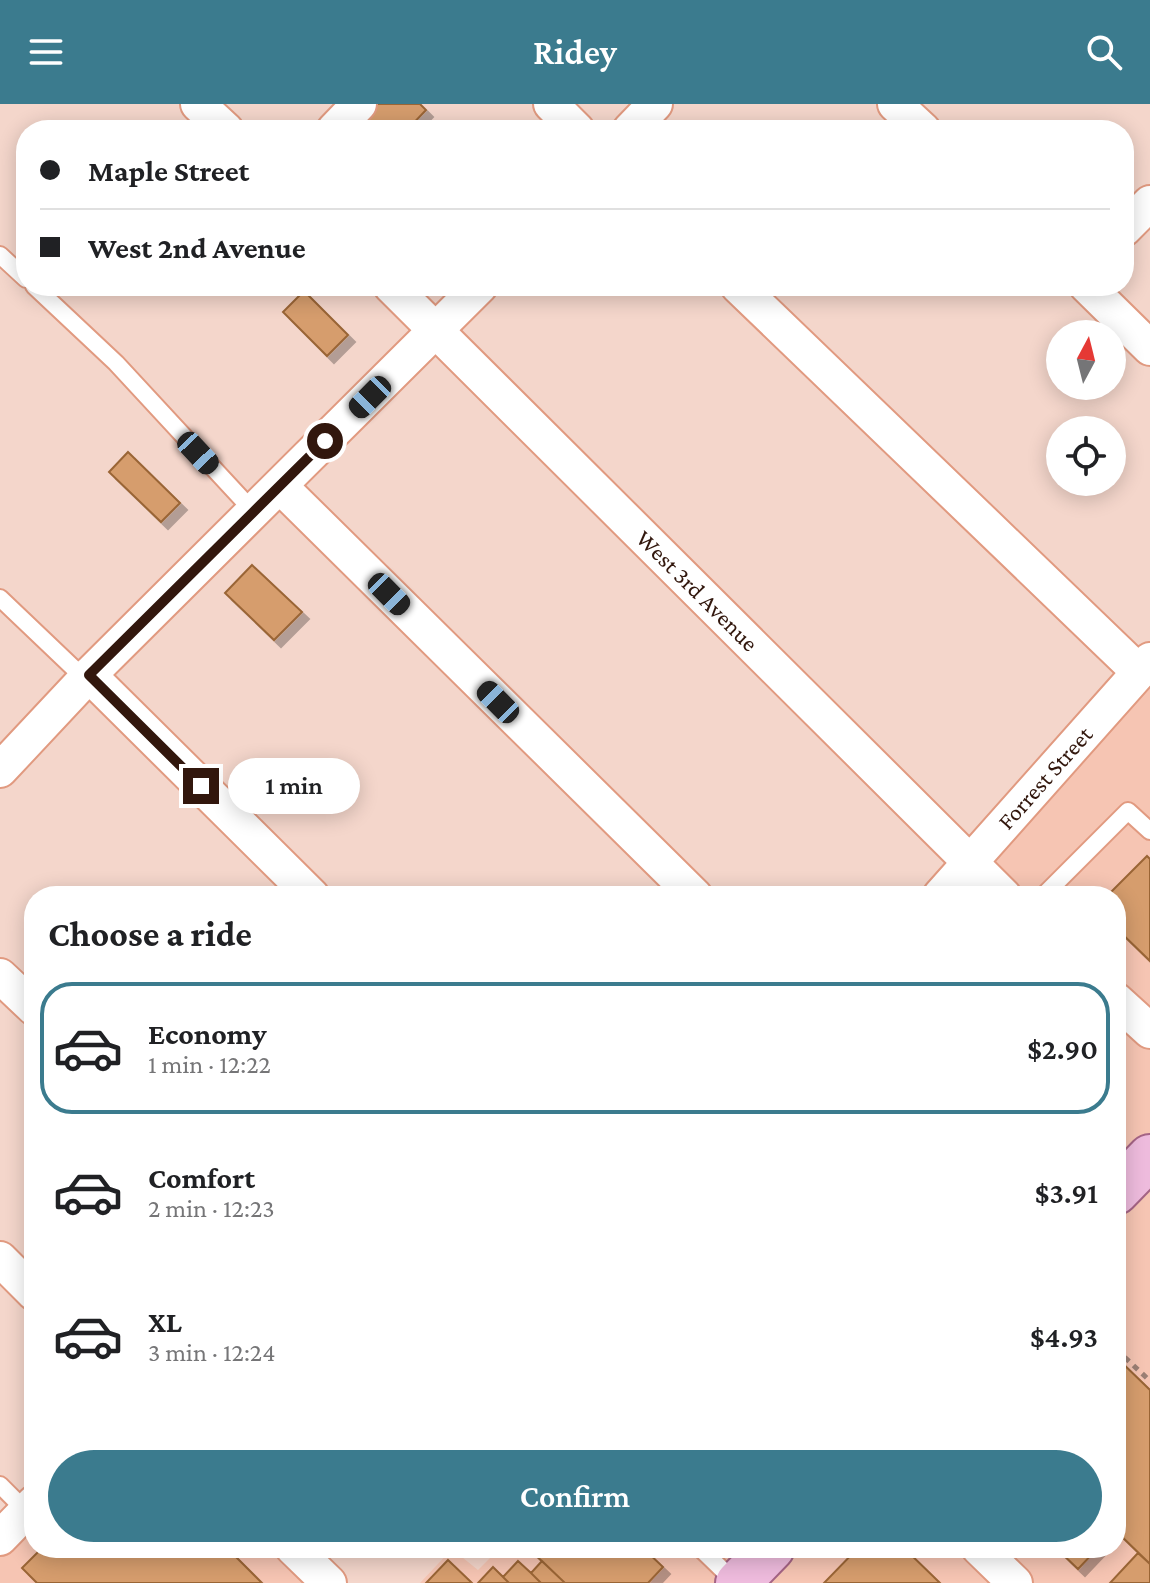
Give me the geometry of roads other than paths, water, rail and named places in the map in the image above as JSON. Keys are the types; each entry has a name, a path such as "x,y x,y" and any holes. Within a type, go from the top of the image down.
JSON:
{"main road":[{"path":"1126,1182 1150,1157"},
{"path":"737,1583 762,1558"}],"street":[{"path":"198,104 215,120"},
{"path":"344,120 359,104"},
{"path":"551,104 567,120"},
{"path":"640,120 655,104"},
{"path":"895,104 912,120"},
{"path":"1134,219 1150,203"},
{"name":"West 3rd Avenue","path":"401,296 993,886"},
{"path":"0,770 87,677 470,296"},
{"path":"749,296 1144,666"},
{"path":"1097,296 1150,348"},
{"path":"280,486 685,886"},
{"name":"Forrest Street","path":"949,886 1144,666"},
{"path":"87,677 302,886"},
{"path":"0,976 24,999"},
{"path":"1126,1009 1150,1031"},
{"path":"0,1259 24,1283"},
{"path":"0,1538 24,1513"},
{"path":"308,1558 329,1583"},
{"path":"989,1558 1015,1583"}],"lane":[{"path":"0,255 16,270"},
{"path":"45,296 116,363 254,512"},
{"path":"0,598 87,677"},
{"path":"1053,886 1128,811 1150,831"},
{"path":"0,1485 24,1503"},
{"path":"711,1558 737,1583"}]}
